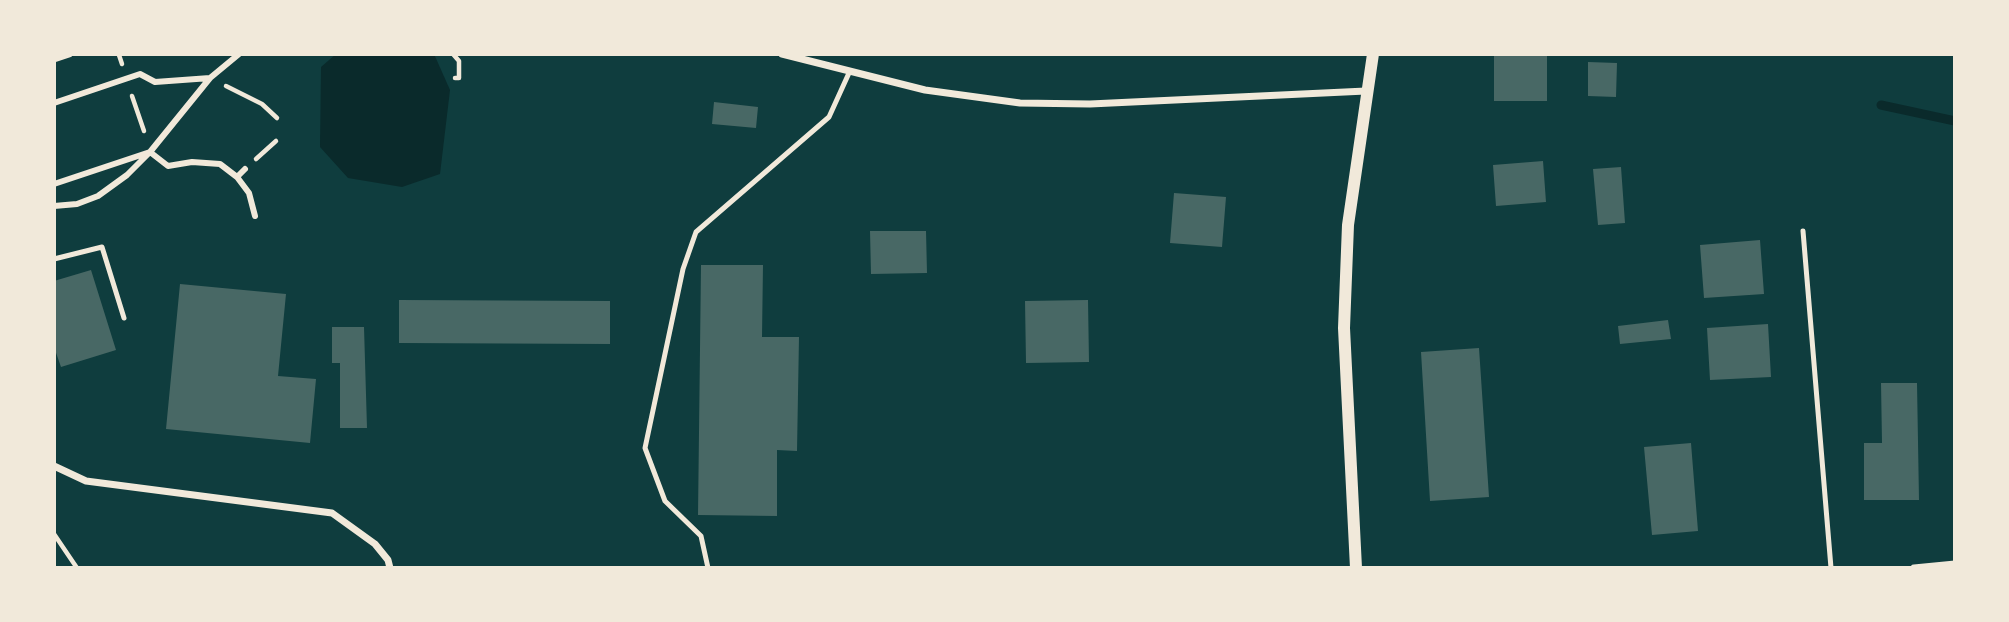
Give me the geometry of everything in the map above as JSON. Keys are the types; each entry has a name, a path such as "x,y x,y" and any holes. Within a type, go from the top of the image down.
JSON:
{"street":[{"path":"54,59 69,54"},
{"path":"54,206 77,204 98,196 127,175 150,152 210,78 239,54"},
{"path":"782,54 925,90 1020,103 1102,104 1366,91"},
{"path":"1356,568 1344,328 1348,225 1373,54"},
{"path":"54,103 140,74 155,82 210,78"},
{"path":"150,152 167,166 192,162 220,164 237,177 249,193 255,216"},
{"path":"54,184 150,152"},
{"path":"237,177 245,169"},
{"path":"54,466 86,481 332,513 375,544 388,560 390,568"},
{"path":"1914,568 1955,564"}],"lane":[{"path":"708,568 701,536 665,501 645,448 683,269 696,232 829,117 849,73"},
{"path":"1803,231 1831,568"},
{"path":"54,259 102,247 124,318"}],"path":[{"path":"453,54 459,61 459,78 455,78"},
{"path":"119,55 150,152"},
{"path":"210,78 262,104 277,118"},
{"path":"258,157 276,141"},
{"path":"54,534 76,568"}],"water":[{"path":"336,54 434,54 450,90 440,174 402,187 348,178 320,147 321,67"}],"building":[{"path":"1494,54 1547,54 1547,101 1494,101"},
{"path":"1588,62 1617,63 1616,97 1588,96"},
{"path":"714,102 758,107 756,128 712,124"},
{"path":"1543,161 1546,202 1496,206 1493,165"},
{"path":"1621,167 1625,223 1598,225 1593,169"},
{"path":"1174,193 1226,197 1222,247 1170,243"},
{"path":"870,231 926,231 927,273 871,274"},
{"path":"1760,240 1764,294 1704,298 1700,245"},
{"path":"701,265 763,265 762,337 799,337 797,451 777,450 777,516 698,515"},
{"path":"91,270 116,350 61,367 54,347 54,281"},
{"path":"180,284 286,294 278,376 316,379 310,443 166,429"},
{"path":"399,300 610,301 610,344 399,343"},
{"path":"1088,300 1089,362 1026,363 1025,301"},
{"path":"1668,320 1671,339 1620,344 1618,326"},
{"path":"1768,324 1771,377 1710,380 1707,328"},
{"path":"332,327 364,327 367,428 340,428 340,363 332,363"},
{"path":"1479,348 1489,497 1430,501 1421,352"},
{"path":"1881,383 1917,383 1919,500 1864,500 1864,443 1882,443"},
{"path":"1691,443 1698,531 1652,535 1644,447"}],"waterway":[{"path":"1881,105 1955,121"}]}
